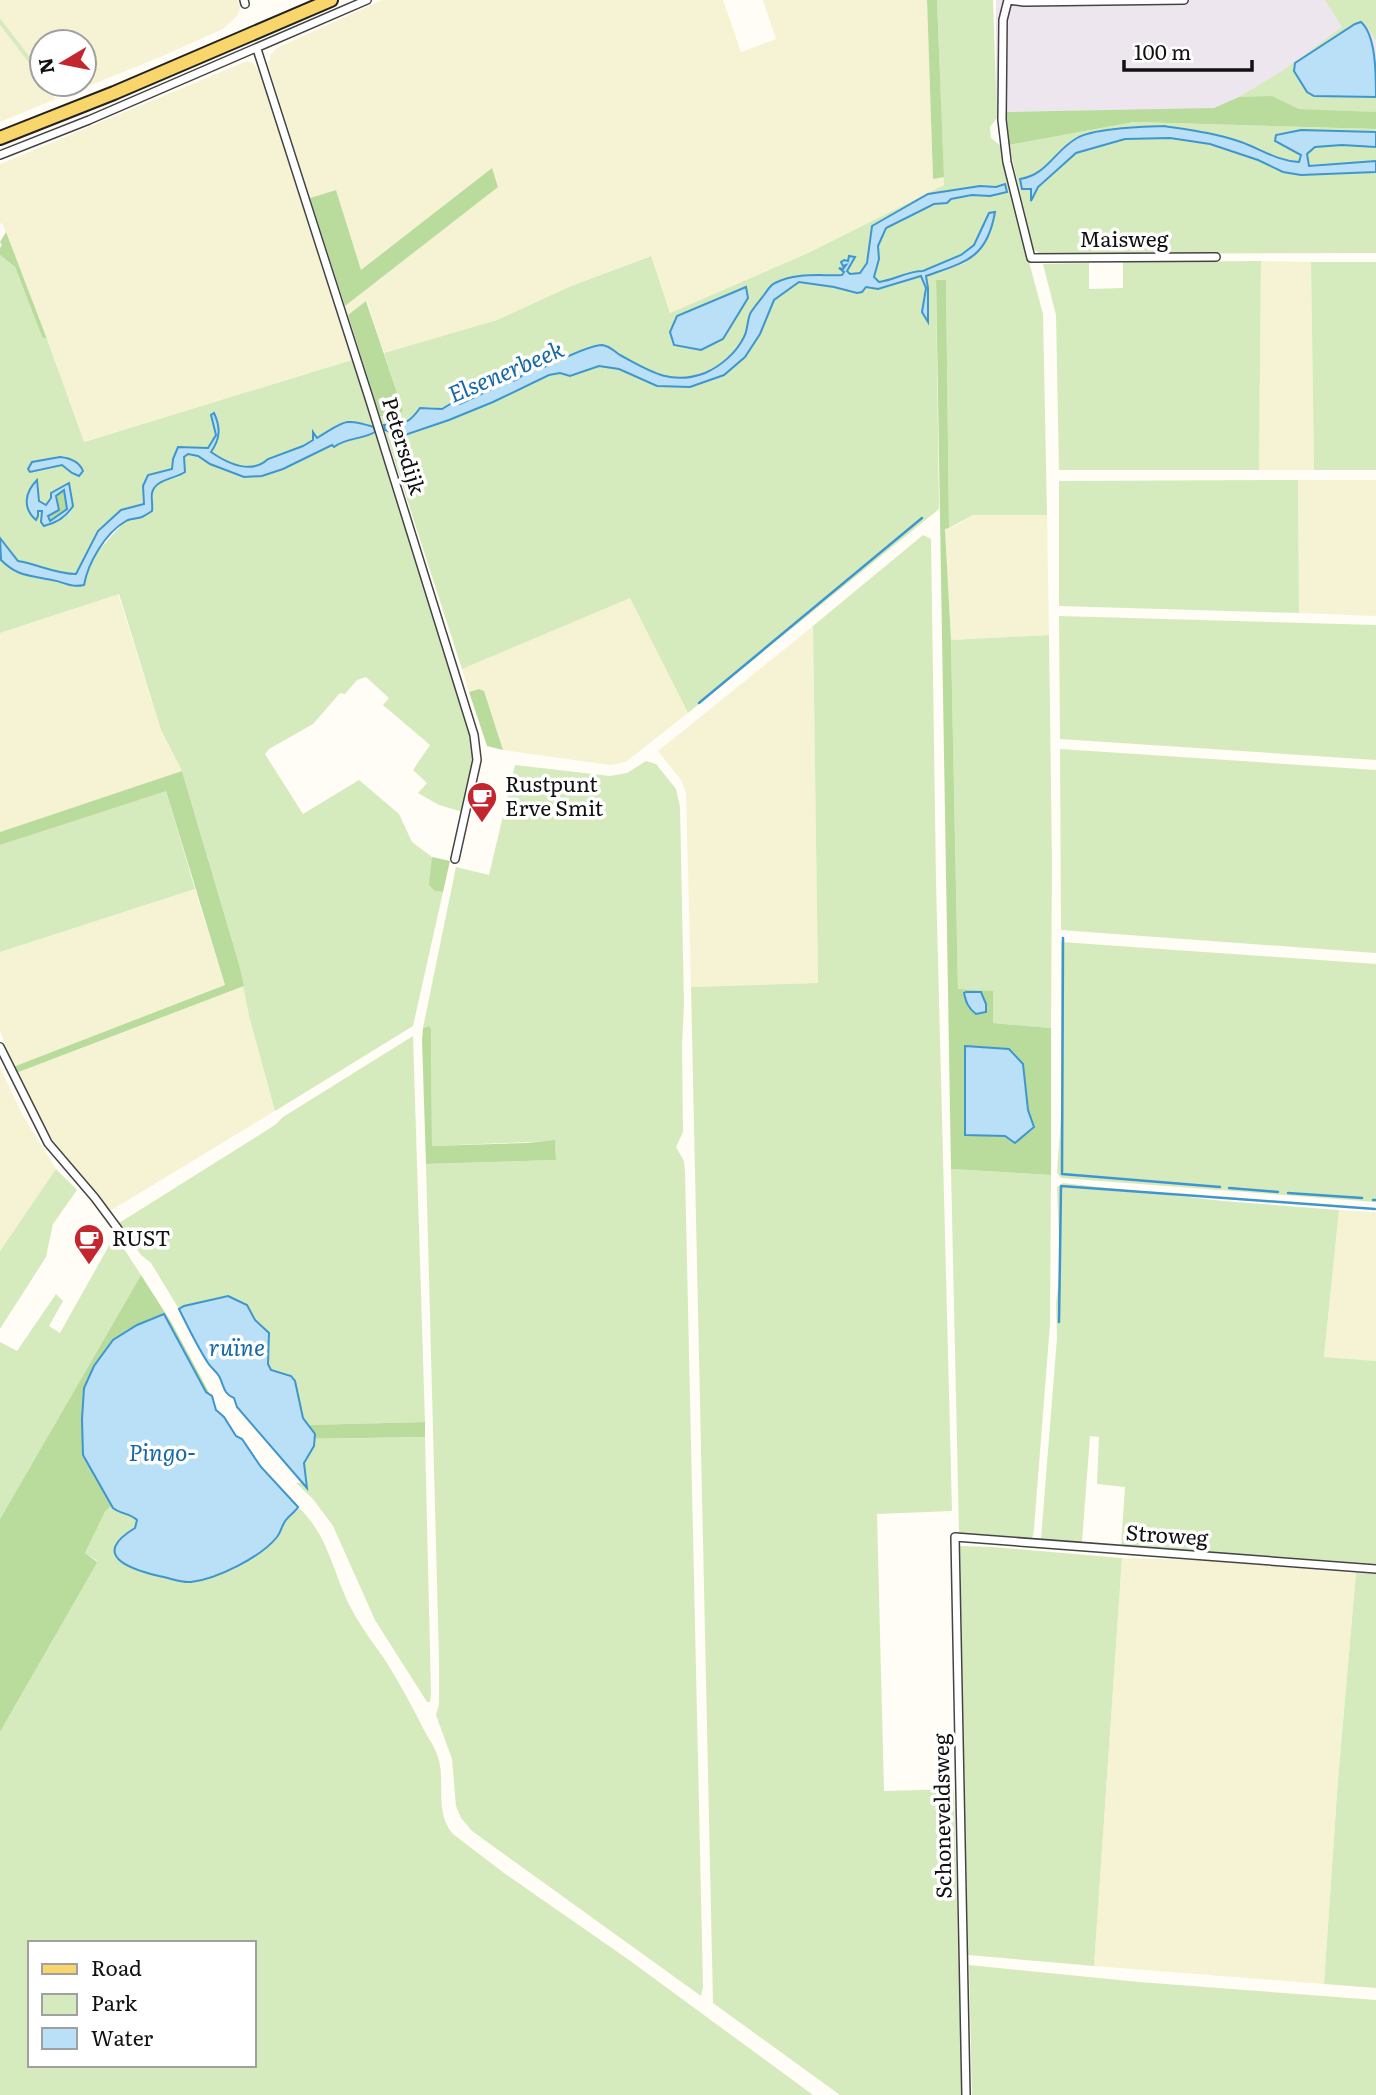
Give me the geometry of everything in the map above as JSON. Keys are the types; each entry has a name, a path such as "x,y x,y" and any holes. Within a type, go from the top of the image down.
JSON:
{"main road":[{"path":"0,138 114,93 331,0"}],"street":[{"path":"0,155 89,120 367,0"},
{"path":"1008,0 1184,0"},
{"name":"Maisweg","path":"1008,0 1003,20 1002,120 1007,162 1031,258 1216,257"},
{"name":"Petersdijk","path":"257,49 474,735 477,760 455,859"},
{"path":"0,1047 48,1143 95,1198 118,1230"},
{"name":"Stroweg","path":"955,1537 1376,1569"},
{"name":"Schoneveldsweg","path":"955,1537 966,2095"}],"shaded area":[{"path":"0,0 238,0 240,8 238,15 223,29 98,82 98,28 28,28 28,55 0,18"},
{"path":"382,0 723,0 741,52 776,39 763,0 927,0 933,178 944,177 944,185 808,253 670,313 650,256 571,286 497,320 384,353 367,301 348,315 345,306 497,187 491,169 361,271 336,190 310,198 268,64 271,54 277,48"},
{"path":"996,0 1376,0 1376,115 996,112"},
{"path":"0,25 28,62 28,98 56,99 0,122"},
{"path":"247,61 253,63 259,72 352,360 83,442 47,339 2,223 0,224 0,164"},
{"path":"1261,261 1311,262 1314,470 1259,470"},
{"path":"1298,480 1376,480 1376,616 1299,613"},
{"path":"973,515 1047,515 1049,635 951,640 945,529"},
{"path":"118,594 161,730 182,771 0,832 0,633"},
{"path":"630,597 688,713 627,761 618,764 503,750 484,691 479,689 469,692 462,669"},
{"path":"813,626 818,983 691,987 686,793 681,780 658,751"},
{"path":"195,889 225,985 13,1067 0,1030 0,952"},
{"path":"244,986 249,1016 275,1111 110,1211 58,1148 16,1073"},
{"path":"0,1067 22,1114 56,1169 0,1251"},
{"path":"1339,1210 1376,1212 1376,1361 1324,1358"},
{"path":"1122,1558 1200,1560 1356,1573 1324,1984 1094,1966"}],"green space":[{"path":"927,0 937,0 944,177 933,179"},
{"path":"937,0 993,0 997,118 990,127 991,138 1001,146 1003,165 1043,314 1047,515 973,515 949,528 946,281 936,280 939,509 688,713 630,598 462,669 380,416 388,417 403,410 384,353 497,320 571,286 651,256 670,313 808,253 944,185","holes":["1004,184 990,196 949,200 886,228 878,246 879,259 874,277 879,282 923,272 961,255 974,245 989,213 995,212 965,263 925,276 928,288 928,321 922,312 926,288 921,275 898,283 866,288 857,293 799,282 774,300 760,334 724,375 657,386 619,369 599,366 570,376 560,373 549,375 493,402 402,436 388,430 386,425 406,422 420,408 442,409 452,403 460,405 497,384 516,380 535,367 542,368 591,346 610,347 658,375 680,378 700,375 717,368 726,360 744,337 750,313 805,274 842,276 845,272 840,269 854,258 847,271 850,274 860,273 867,263 872,226 928,194","748,298 723,338 701,350"]},
{"path":"1325,0 1376,0 1376,41 1365,24 1355,24 1298,60 1294,71 1307,92 1314,96 1376,97 1376,112 1299,109 1272,96 1239,97 1285,69 1342,27"},
{"path":"0,18 28,55 28,62 0,25"},
{"path":"1272,96 1299,109 1376,112 1376,129 1134,122 1009,145 1006,112 1214,108 1239,97"},
{"path":"1134,122 1376,129 1376,132 1275,141 1301,155 1299,163 1285,162 1244,143 1164,126 1115,129 1078,136 1045,168 1033,177 1021,179 1031,189 1032,197 1038,187 1076,153 1125,139 1170,138 1210,144 1258,160 1282,172 1301,175 1376,172 1376,253 1041,254 1033,249 1009,145"},
{"path":"1315,147 1376,147 1376,161 1309,166 1307,154"},
{"path":"492,168 498,187 345,306 310,198 336,190 361,270"},
{"path":"6,232 47,339 42,337 15,267 0,255 0,242"},
{"path":"0,255 15,267 42,337 47,339 84,442 352,360 373,426 355,422 343,423 316,438 314,434 313,440 303,446 254,467 247,467 231,464 210,452 218,433 214,414 211,416 216,435 208,448 189,447 173,459 172,469 164,470 143,486 145,504 121,510 98,531 76,574 18,561 0,538","holes":["60,457 72,473 62,465 39,471 32,462","35,482 39,501 46,505 69,483 73,506 69,514 51,524 43,518 42,511 38,510"]},
{"path":"1261,261 1259,470 1059,470 1056,315 1043,264 1089,263 1089,289 1123,288 1123,262"},
{"path":"1311,262 1376,262 1376,470 1314,470"},
{"path":"936,280 946,280 949,528 945,529 951,640 958,989 993,991 993,1023 1051,1028 1051,1175 951,1169","holes":["965,1046 1023,1064 1028,1110 1034,1127 1015,1142 1005,1136 966,1134"]},
{"path":"366,301 403,410 397,417 380,416 348,315"},
{"path":"375,432 472,743 473,757 463,812 439,805 418,793 427,783 413,770 430,745 383,705 389,698 366,677 357,680 345,694 340,693 313,724 269,749 265,754 303,814 359,780 399,814 412,842 432,857 435,891 443,892 413,1026 275,1111 249,1016 239,964 182,771 161,730 119,594 0,633 0,557 25,576 54,580 74,587 87,571 101,543 100,549 125,521 142,517 153,502 152,492 158,483 179,477 184,466 184,457 188,454 244,477 262,476 283,469 332,445"},
{"path":"1298,480 1299,613 1059,606 1059,481"},
{"path":"64,489 67,509 50,522 48,516 58,503 56,496"},
{"path":"923,535 931,539 936,882 952,1511 877,1514 884,1791 954,1789 962,2095 840,2095 713,2003 691,987 818,983 813,626"},
{"path":"1059,616 1376,625 1376,760 1060,739"},
{"path":"1049,635 1051,1028 993,1023 993,991 958,990 951,640"},
{"path":"479,689 484,691 503,750 487,746 469,692"},
{"path":"1060,749 1376,770 1376,953 1061,930"},
{"path":"646,761 656,764 676,789 680,807 684,1004 683,1132 676,1147 684,1161 685,1172 703,1987 701,1996 472,1831 461,1818 456,1806 452,1759 436,1715 439,1704 439,1658 426,1164 556,1160 555,1141 432,1146 431,1029 429,1026 423,1028 456,867 489,875 515,765 610,776 627,773"},
{"path":"182,771 244,986 16,1073 13,1067 225,985 166,791 0,845 0,832"},
{"path":"164,790 195,889 0,952 0,845"},
{"path":"432,857 450,861 443,892 435,891 429,885"},
{"path":"1061,942 1376,964 1376,1202 1061,1178 1057,1173 1061,1116"},
{"path":"429,1026 432,1146 555,1140 556,1160 426,1164 422,1040 423,1028"},
{"path":"413,1036 425,1422 307,1425 303,1421 302,1409 276,1372 271,1371 268,1364 269,1333 255,1320 247,1305 184,1306 179,1309 151,1263 141,1255 119,1223"},
{"path":"56,1169 77,1190 53,1224 46,1257 0,1329 0,1251"},
{"path":"951,1169 1051,1175 1050,1324 1034,1528 1029,1541 959,1533"},
{"path":"1063,1183 1223,1201 1339,1210 1324,1357 1376,1361 1376,1566 1121,1547 1125,1487 1097,1484 1099,1437 1090,1436 1082,1542 1041,1539 1057,1338 1056,1303 1060,1271 1057,1187"},
{"path":"115,1235 141,1275 0,1519 0,1342 17,1351 56,1294 63,1301 49,1326 60,1333"},
{"path":"141,1275 171,1322 212,1398 105,1512 85,1553 97,1563 0,1732 0,1519"},
{"path":"303,1418 307,1425 425,1422 425,1437 302,1439"},
{"path":"425,1437 430,1702 427,1702 375,1620 333,1526 313,1499 296,1483 306,1482 305,1463 315,1439"},
{"path":"111,1505 117,1511 137,1520 135,1528 123,1535 151,1574 188,1582 234,1567 264,1550 298,1507 317,1530 345,1597 392,1671 435,1750 440,1767 442,1807 447,1825 453,1834 813,2095 0,2095 0,1732 97,1563 85,1553"},
{"path":"960,1546 1122,1558 1094,1966 968,1955"},
{"path":"1356,1573 1376,1574 1376,1988 1324,1984"},
{"path":"969,1965 1139,1982 1376,2000 1376,2095 972,2095"}],"water":[{"path":"1361,22 1372,45 1376,97 1314,96 1307,92 1294,71 1295,63"},
{"path":"1164,126 1222,136 1276,157 1299,162 1301,155 1275,141 1276,135 1301,130 1376,132 1376,147 1315,147 1307,154 1309,166 1376,161 1376,172 1301,175 1283,172 1258,160 1210,144 1170,138 1125,139 1076,153 1038,187 1031,201 1031,189 1022,189 1020,179 1044,168 1077,138 1094,132"},
{"path":"1005,184 1007,192 990,196 972,195 934,204 886,228 878,246 879,259 874,277 879,282 923,271 961,255 974,245 989,213 995,212 991,228 980,249 963,262 926,276 928,322 922,312 926,288 921,276 878,289 866,287 857,293 799,282 774,300 760,334 745,357 724,375 690,387 657,386 619,369 599,366 570,376 560,373 549,375 493,402 402,436 385,430 384,425 405,422 420,408 442,409 452,403 460,404 497,384 516,380 535,366 542,368 596,346 607,346 661,375 681,378 705,373 717,367 737,348 745,334 751,312 773,284 800,276 842,275 844,272 839,268 843,269 846,265 843,266 841,262 848,261 849,256 855,257 847,271 850,274 860,273 867,263 872,226 928,194"},
{"path":"746,287 748,298 723,339 701,350 674,345 670,332 677,316"},
{"path":"214,413 218,433 211,452 224,460 247,467 261,464 303,446 313,440 313,432 317,438 344,423 356,422 374,427 375,432 334,447 332,445 283,469 262,476 244,477 188,454 184,457 185,472 161,482 154,488 152,511 126,521 111,533 89,567 84,585 71,585 25,574 13,570 1,560 0,538 18,561 76,574 98,531 121,510 144,504 143,486 148,475 172,469 178,447 208,448 216,435 211,415"},
{"path":"60,457 74,461 83,471 79,476 62,465 30,472 28,469 32,462"},
{"path":"37,480 39,501 46,505 51,493 69,483 73,506 61,519 44,526 41,522 42,511 38,511 36,520 27,505","holes":["64,490 67,509 50,521 48,516 59,510 56,496"]},
{"path":"966,992 981,992 986,1012 973,1012 967,1002"},
{"path":"965,1046 1009,1049 1023,1064 1028,1110 1034,1127 1015,1143 1005,1136 965,1135"},
{"name":"ruïne","path":"228,1296 247,1305 255,1320 269,1333 268,1364 271,1370 291,1376 295,1381 303,1418 315,1434 314,1446 304,1463 307,1488 237,1407 234,1398 226,1392 179,1309"},
{"name":"Pingo-","path":"164,1314 206,1392 212,1396 216,1410 236,1436 242,1439 261,1467 298,1507 285,1521 270,1545 225,1572 191,1582 148,1573 119,1560 115,1553 116,1546 135,1528 137,1520 113,1508 83,1455 84,1388 94,1366 113,1340 137,1325"}],"waterway":[{"path":"699,703 922,518"},
{"path":"1063,938 1062,1174 1220,1187"},
{"path":"1059,1322 1061,1186 1375,1209"},
{"path":"1229,1188 1278,1192"},
{"path":"1288,1193 1362,1198"}],"place":[{"name":"Rustpunt Erve Smit","path":"482,824"},
{"name":"RUST","path":"89,1266"}],"water label":[{"name":"Elsenerbeek","path":"506,372"}]}
